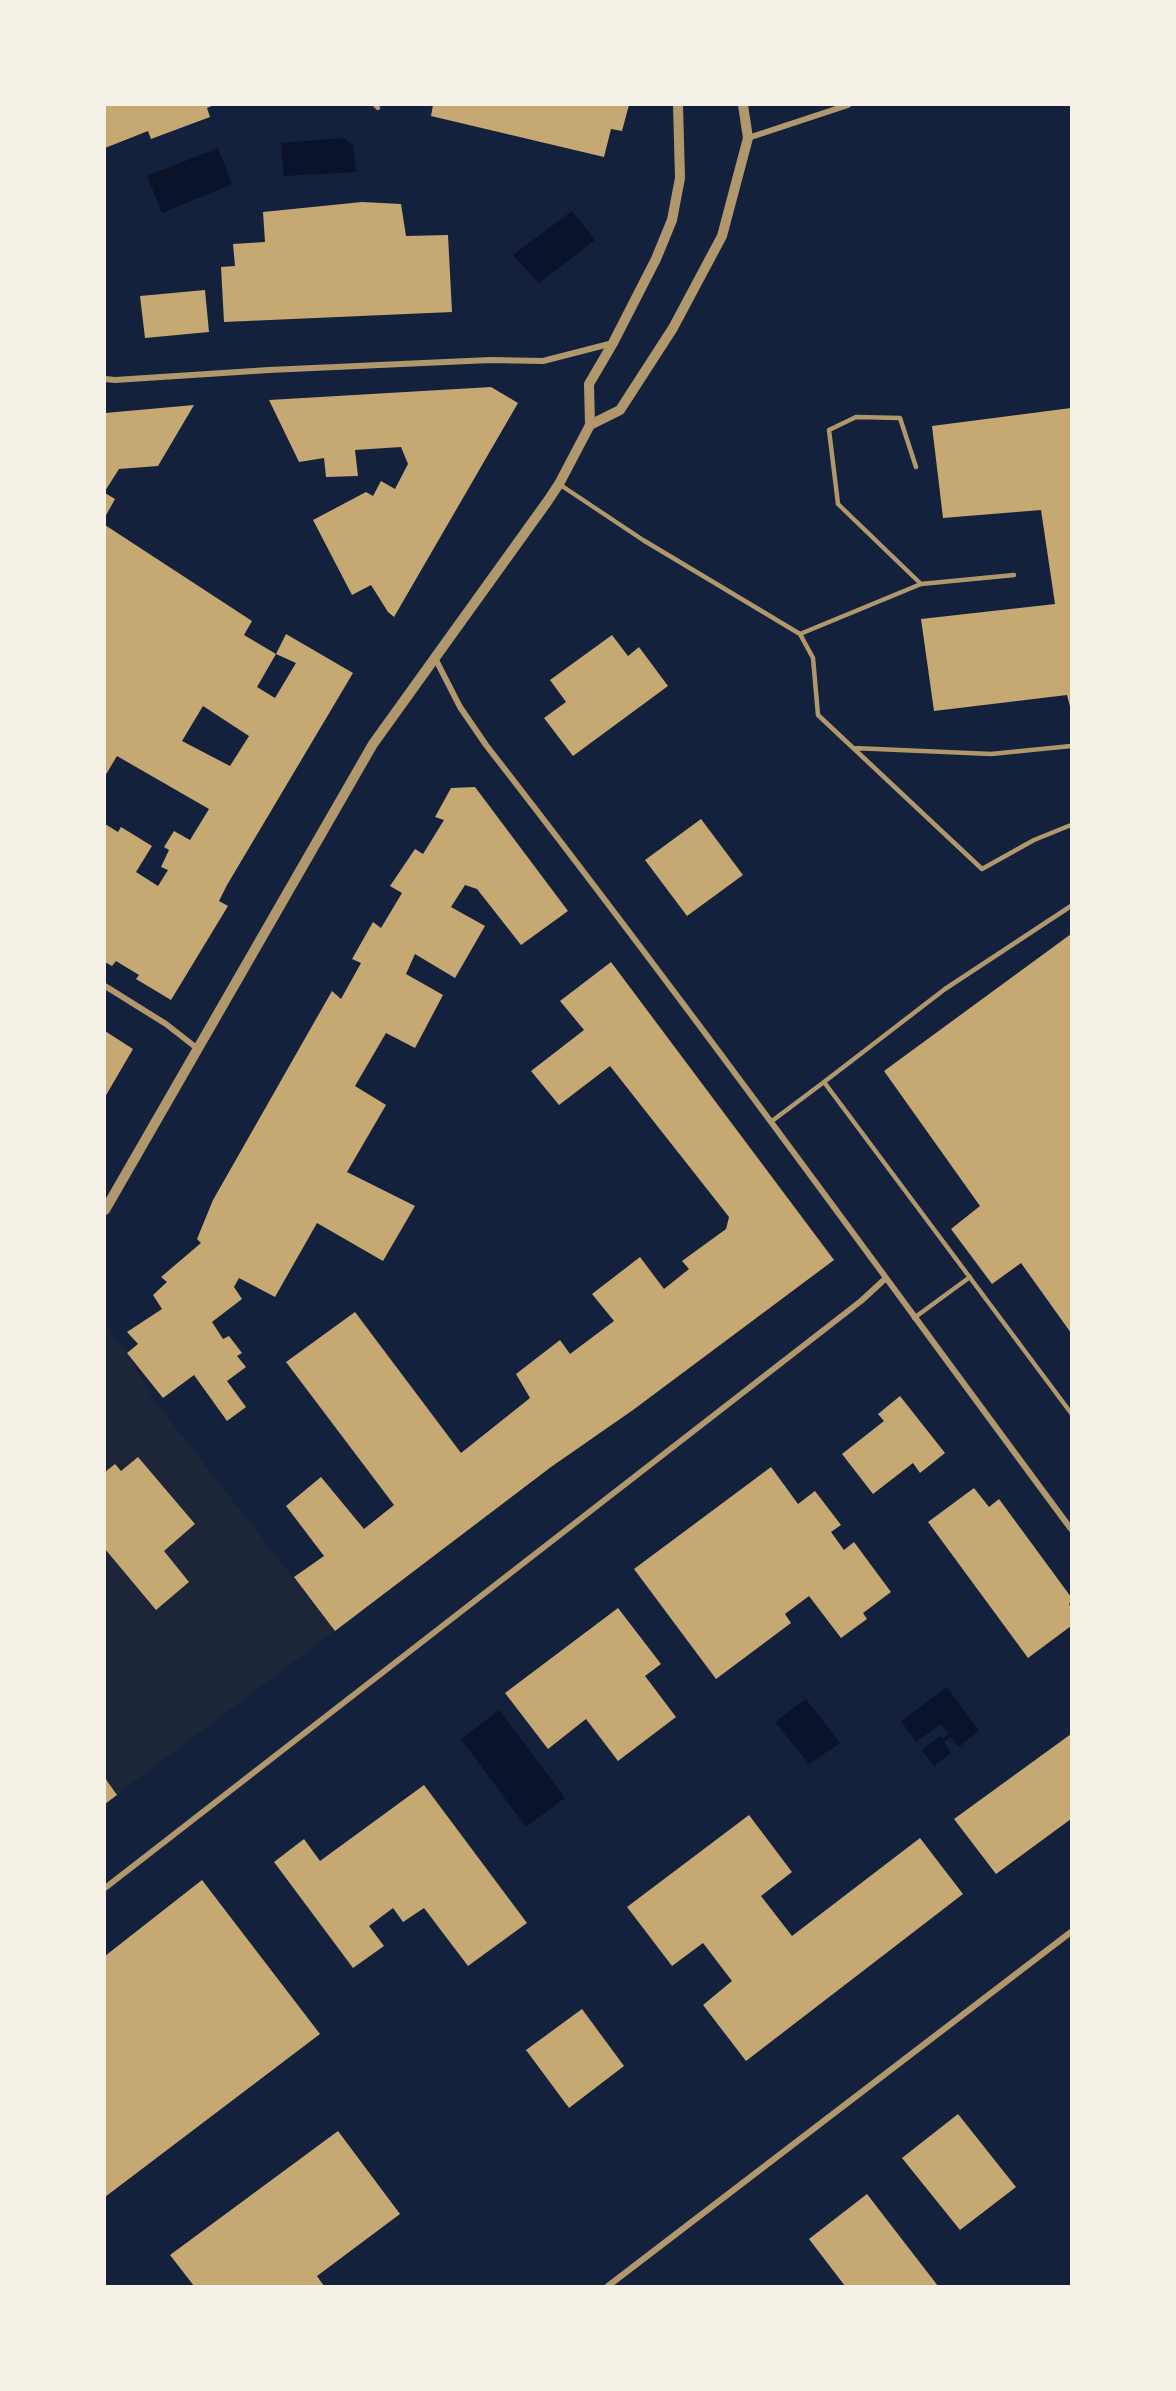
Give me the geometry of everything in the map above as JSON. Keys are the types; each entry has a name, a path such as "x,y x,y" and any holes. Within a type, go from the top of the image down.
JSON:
{"street":[{"path":"105,1210 373,744 559,484 590,425 589,384 614,343 656,259 672,220 680,178 678,105"},
{"path":"590,425 620,410 673,328 722,236 748,138 743,105"},
{"path":"748,138 848,105"},
{"path":"105,379 479,360 543,361 614,343"},
{"path":"434,656 460,707 486,745 772,1121 885,1279 1071,1529"},
{"path":"105,986 166,1024 198,1049"},
{"path":"105,1888 861,1301 885,1279"},
{"path":"608,2286 1071,1932"}],"lane":[{"path":"916,467 900,418 856,417 829,430 838,504 921,584"},
{"path":"559,484 643,540 800,634 813,658 818,715 982,869 1034,840 1071,825"},
{"path":"800,634 921,584 1014,575"},
{"path":"853,748 991,754 1071,746"},
{"path":"772,1121 945,989 1071,906"},
{"path":"824,1082 1071,1413"},
{"path":"914,1318 970,1277"}],"shaded area":[{"path":"343,138 353,145 356,172 284,176 281,143"},
{"path":"218,148 232,184 162,213 147,176"},
{"path":"572,211 595,240 539,283 513,255"},
{"path":"105,1322 127,1353 154,1400 335,1631 117,1795 105,1778"},
{"path":"947,1687 979,1731 959,1747 950,1737 944,1742 951,1753 934,1766 922,1750 940,1736 942,1739 949,1734 941,1724 916,1742 901,1721"},
{"path":"806,1699 840,1743 809,1764 775,1722"},
{"path":"499,1710 565,1798 526,1827 461,1739"}],"building":[{"path":"105,105 214,105 207,108 210,117 151,139 148,131 105,148"},
{"path":"433,105 629,105 622,131 611,129 604,157 431,116"},
{"path":"362,202 401,204 406,236 448,235 452,312 224,322 221,267 235,266 233,244 265,242 263,212"},
{"path":"205,290 209,332 145,338 140,296"},
{"path":"491,387 518,403 394,617 388,612 371,585 352,595 313,520 366,492 373,496 381,481 395,489 408,464 401,447 355,450 358,476 326,477 324,458 299,462 269,400"},
{"path":"194,405 158,466 119,469 105,491 105,413"},
{"path":"1071,408 1071,710 1067,695 934,711 921,619 1055,604 1041,510 943,518 932,426"},
{"path":"105,493 115,499 105,517"},
{"path":"105,525 252,621 244,635 276,654 286,634 353,673 227,885 219,901 228,906 171,1000 136,979 139,975 116,961 112,966 105,962 105,824 118,832 121,827 152,846 136,872 158,886 168,870 161,867 169,850 164,847 174,831 190,840 209,809 117,756 105,776","holes":["276,654 296,663 275,698 257,687","203,706 249,736 230,766 182,741"]},
{"path":"612,635 628,656 639,647 668,686 573,756 544,718 566,702 550,680"},
{"path":"475,787 568,911 521,945 477,889 465,885 451,907 485,926 455,978 415,954 406,974 443,995 415,1048 386,1033 355,1086 386,1105 347,1172 415,1206 383,1261 317,1223 275,1297 239,1278 234,1287 242,1299 212,1322 223,1339 229,1336 242,1353 237,1356 246,1367 227,1381 246,1407 227,1421 194,1375 163,1398 127,1353 138,1344 127,1332 162,1309 153,1295 167,1282 161,1277 201,1243 197,1239 213,1200 332,991 341,999 361,963 352,959 373,922 381,928 402,893 390,886 415,849 423,854 444,820 435,817 451,788"},
{"path":"701,819 743,875 687,916 645,860"},
{"path":"1071,934 1071,1333 1021,1263 992,1284 951,1229 980,1206 884,1071"},
{"path":"611,962 834,1260 633,1410 551,1467 335,1631 294,1577 324,1556 286,1506 321,1477 364,1529 394,1505 286,1362 355,1312 461,1453 530,1398 516,1374 560,1340 570,1354 614,1321 592,1294 640,1257 664,1289 689,1269 682,1261 726,1229 729,1217 610,1066 559,1105 531,1071 584,1030 560,1001"},
{"path":"105,1031 133,1049 105,1097"},
{"path":"900,1396 945,1453 920,1473 913,1463 873,1494 842,1454 884,1421 878,1414"},
{"path":"138,1457 195,1524 164,1551 189,1582 156,1610 105,1549 105,1472 115,1464 121,1471"},
{"path":"771,1467 798,1504 815,1491 841,1525 831,1532 844,1550 854,1542 891,1592 863,1613 867,1619 841,1638 809,1596 785,1614 791,1623 716,1679 634,1569"},
{"path":"974,1488 989,1507 999,1499 1071,1597 1069,1604 1071,1626 1028,1658 928,1522"},
{"path":"618,1608 661,1664 645,1676 676,1717 618,1761 586,1719 548,1749 505,1693"},
{"path":"1071,1734 1071,1819 996,1874 954,1819"},
{"path":"105,1778 117,1795 105,1804"},
{"path":"424,1785 527,1923 468,1966 424,1908 403,1922 393,1908 369,1926 384,1946 353,1968 274,1862 304,1839 320,1861"},
{"path":"749,1815 792,1872 761,1896 792,1936 920,1838 963,1894 746,2061 703,2005 732,1981 703,1943 672,1966 627,1907"},
{"path":"202,1880 320,2034 105,2197 105,1956"},
{"path":"582,2009 624,2066 569,2108 526,2050"},
{"path":"958,2114 1016,2187 960,2230 902,2158"},
{"path":"338,2131 400,2214 317,2276 324,2286 194,2286 170,2255"},
{"path":"867,2194 938,2286 845,2286 809,2239"}]}
